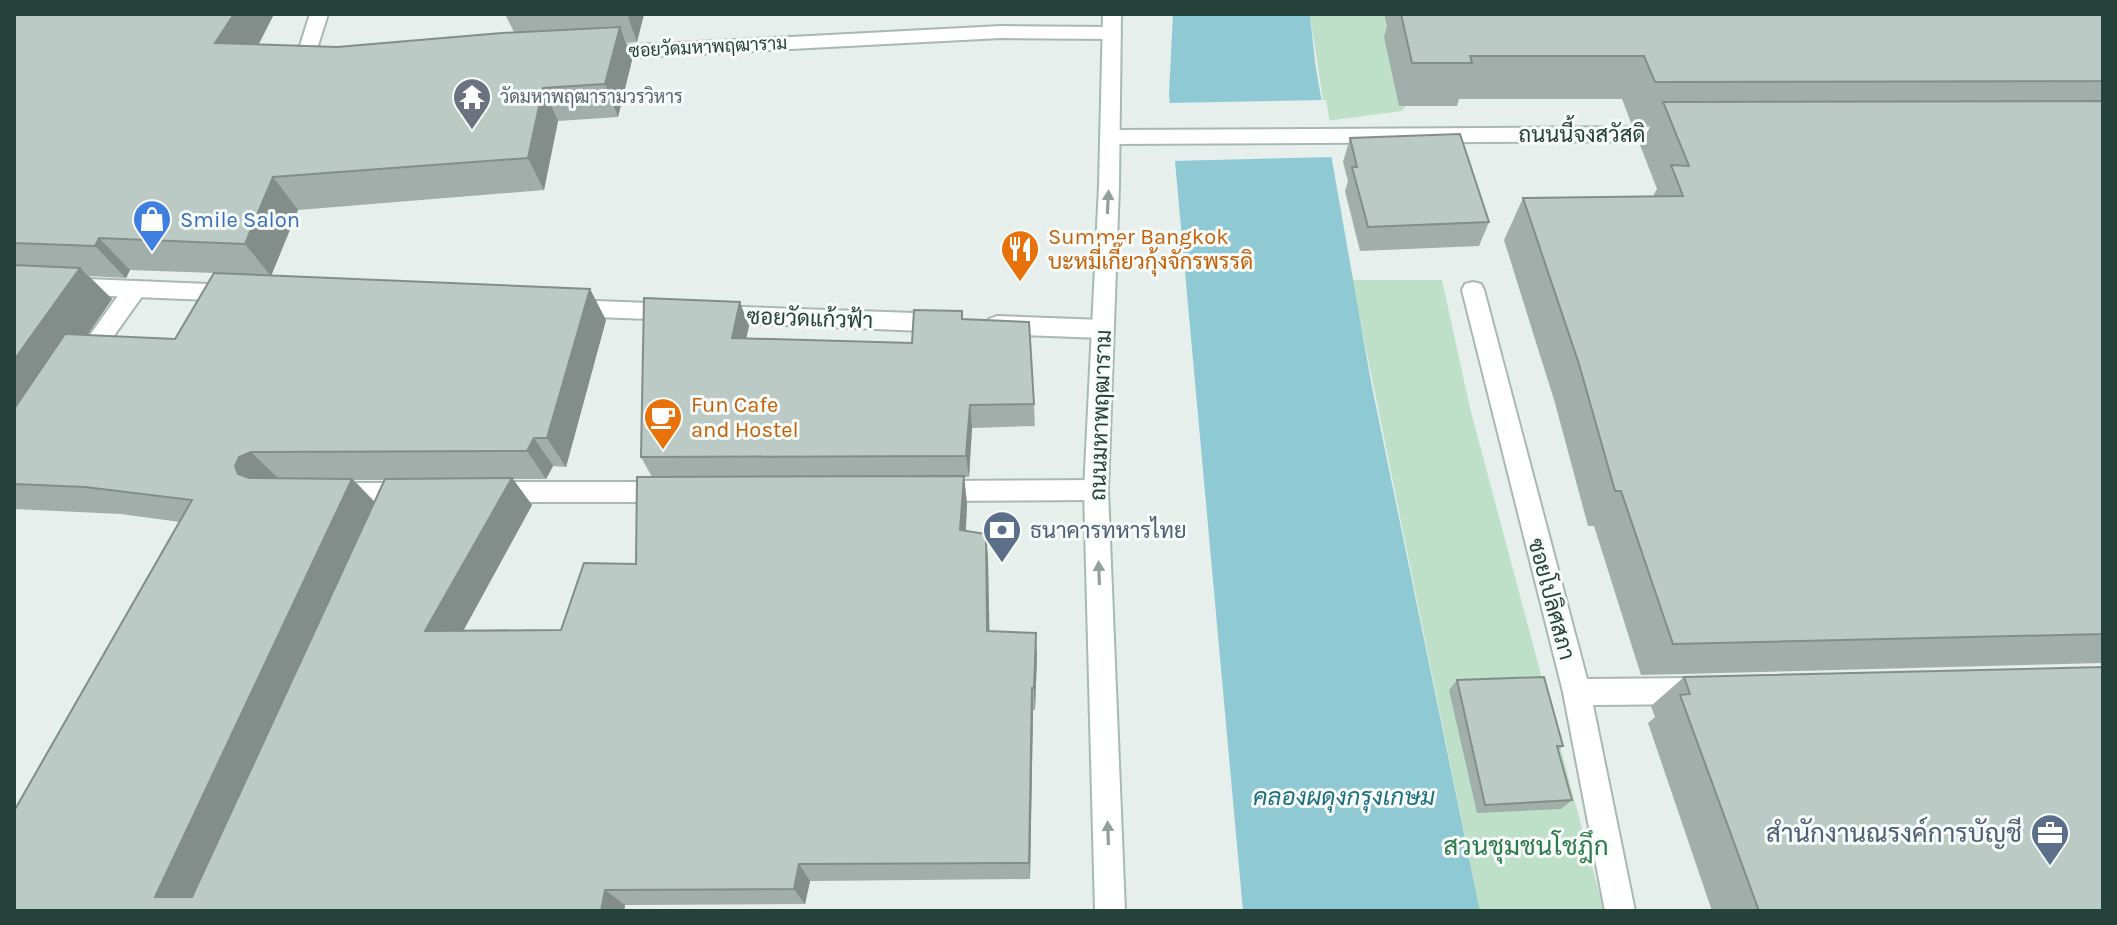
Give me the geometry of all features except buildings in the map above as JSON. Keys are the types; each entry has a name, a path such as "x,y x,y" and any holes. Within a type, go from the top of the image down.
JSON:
{"street":[{"path":"319,14 305,58 318,66 337,67"},
{"name":"ซอยวัดมหาพฤฒาราม","path":"586,53 1112,24"},
{"name":"ถนนมหาพฤฒาราม","path":"1110,911 1096,490 1112,24"},
{"name":"ถนนนี้จงสวัสดิ","path":"1110,137 1696,134"},
{"path":"14,284 260,294"},
{"path":"69,383 135,289"},
{"name":"ซอยโปลิศสภา","path":"1473,290 1577,692 1620,911"},
{"name":"ซอยวัดแก้วฟ้า","path":"542,307 1102,329"},
{"path":"907,491 1096,490"},
{"path":"463,493 685,492"},
{"path":"310,493 432,493"},
{"path":"387,522 400,493"},
{"path":"1577,692 1732,690"}],"green space":[{"path":"1310,14 1386,14 1409,102 1402,111 1326,121"},
{"name":"สวนชุมชนโชฎึก","path":"1352,280 1442,280 1470,408 1604,911 1480,911"}],"water":[{"name":"คลองผดุงกรุงเกษม","path":"1173,14 1310,14 1315,63 1371,382 1480,911 1243,911 1169,95"}],"pier":[{"path":"1326,100 1336,157 1171,161 1166,103"}],"place":[{"name":"วัดมหาพฤฒารามวรวิหาร","path":"472,131"},
{"name":"Smile Salon","path":"152,253"},
{"name":"Summer Bangkok บะหมี่เกี๊ยวกุ้งจักรพรรดิ","path":"1020,283"},
{"name":"Fun Cafe and Hostel","path":"663,451"},
{"name":"ธนาคารทหารไทย","path":"1002,564"},
{"name":"สำนักงานณรงค์การบัญชี","path":"2050,867"}]}
